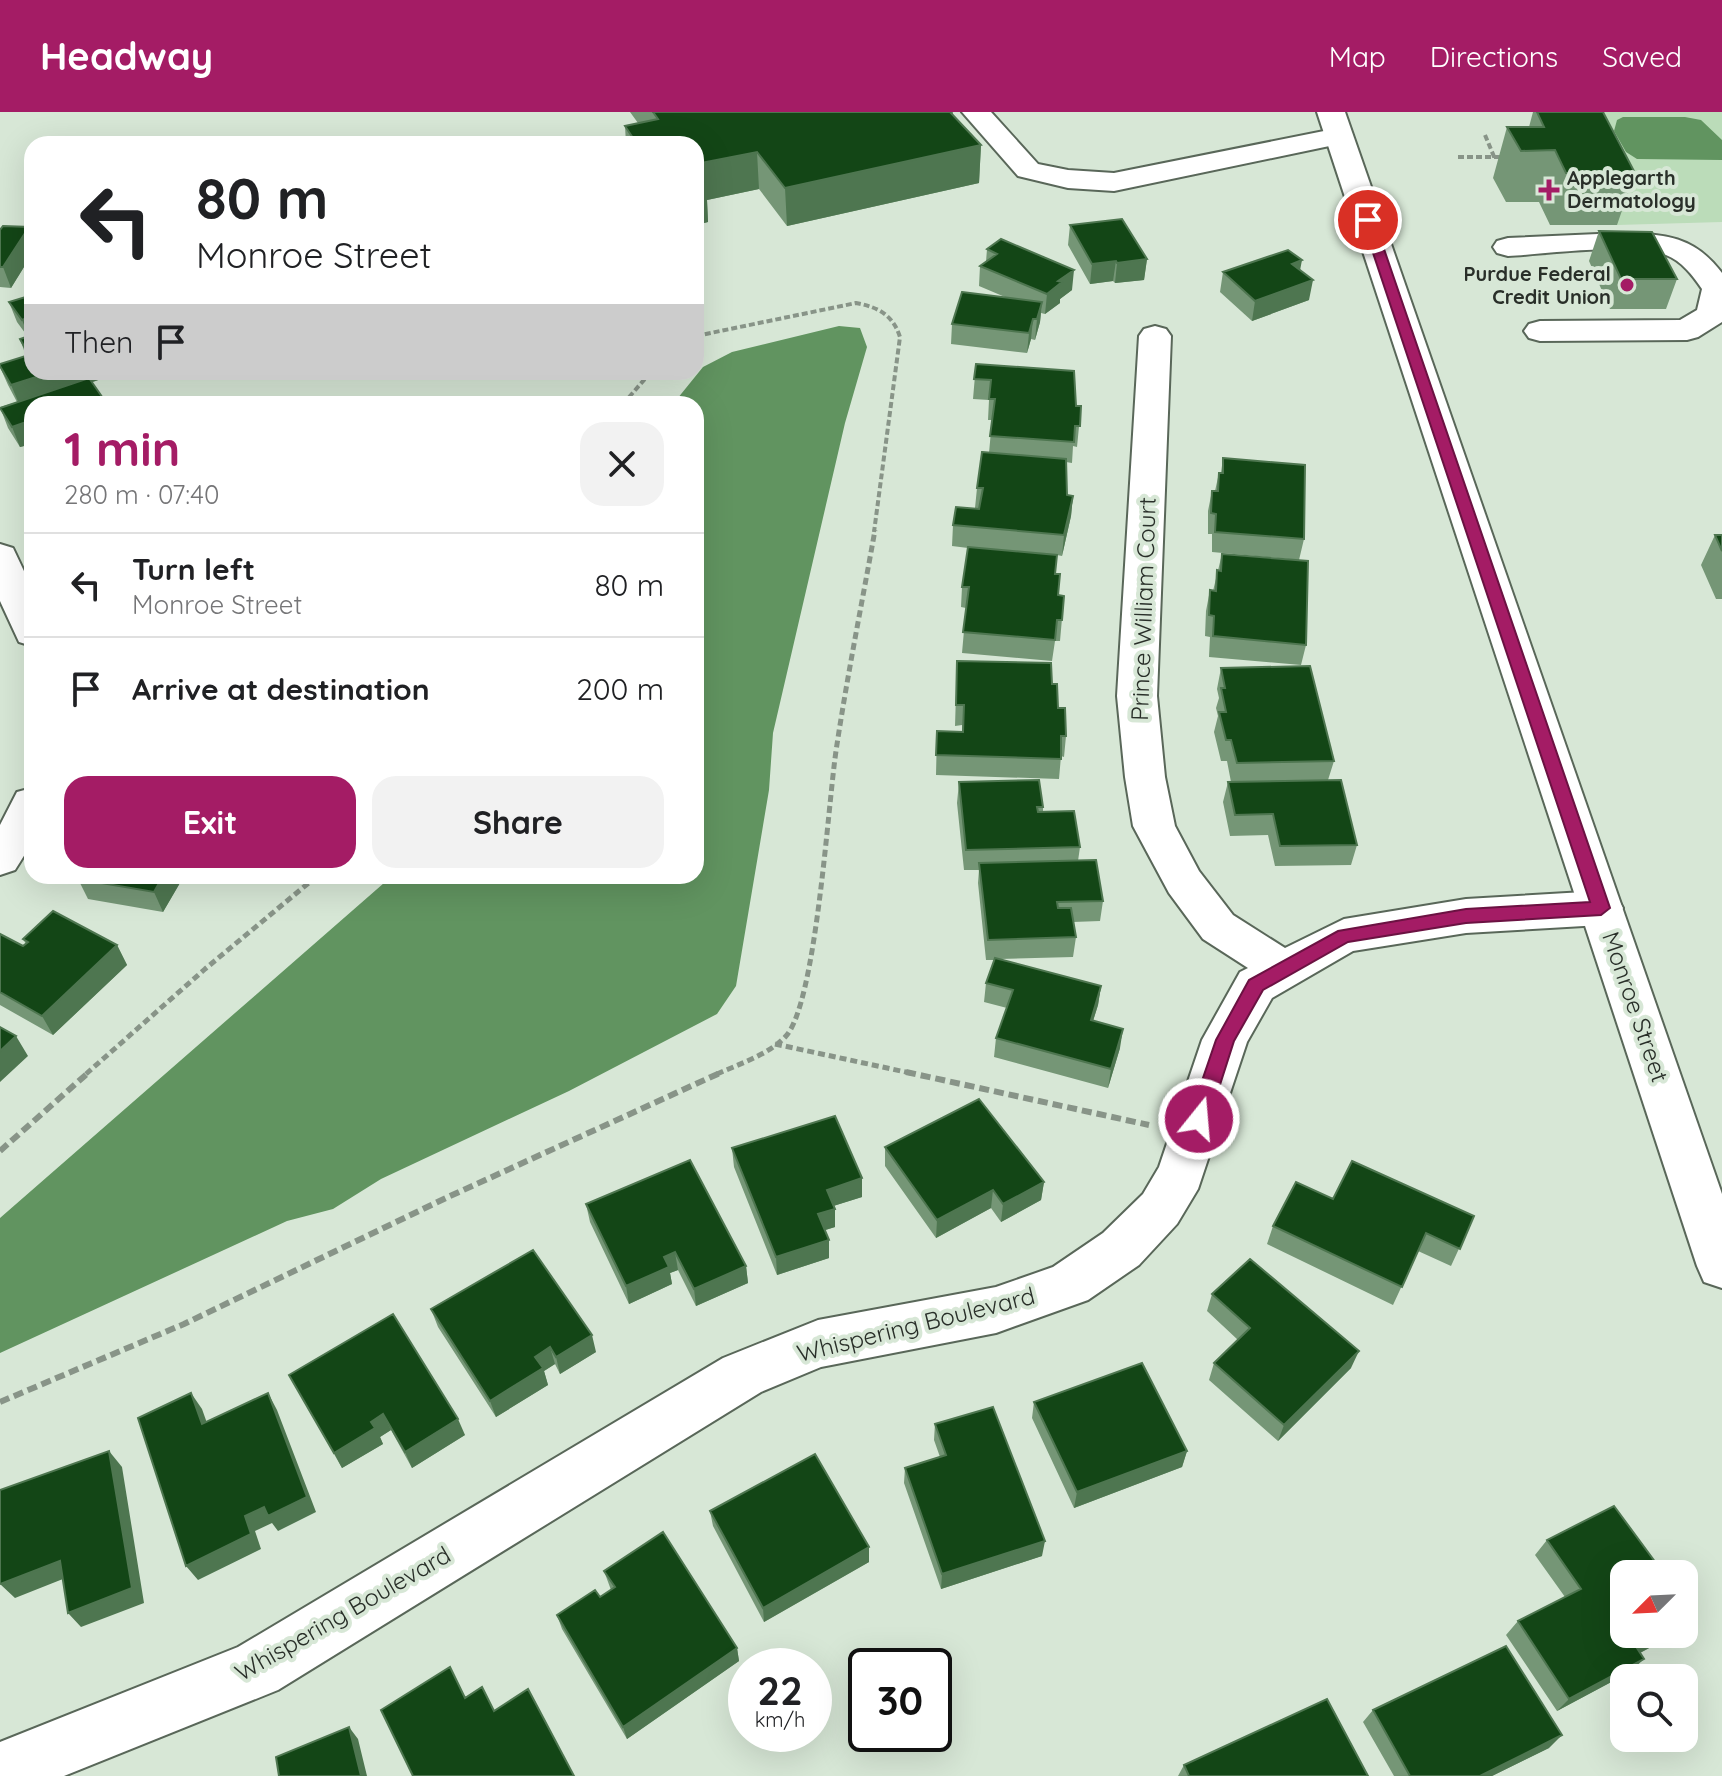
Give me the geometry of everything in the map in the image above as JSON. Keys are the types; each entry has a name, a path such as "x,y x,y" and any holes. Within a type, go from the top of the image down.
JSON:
{"street":[{"path":"976,112 1028,170 1068,179 1114,182 1335,124"},
{"name":"Monroe Street","path":"1335,124 1722,1266"},
{"path":"1508,247 1641,243 1677,248 1696,261 1718,289 1712,315 1687,330 1540,331"},
{"name":"Prince William Court","path":"1155,336 1137,696 1145,777 1154,826 1184,882 1218,927 1284,969"},
{"path":"0,556 24,614"},
{"path":"0,859 24,822"},
{"name":"Whispering Boulevard","path":"0,1772 257,1669 742,1375 818,1344 996,1310 1070,1284 1121,1249 1160,1209 1181,1174 1225,1040 1256,985 1344,936 1466,916 1601,908"}],"path":[{"path":"1485,135 1499,168"},
{"path":"1458,157 1509,157"},
{"path":"0,1402 184,1324 462,1190 751,1059 786,1036 799,1011 815,926 836,751 879,504 900,337 896,321 884,311 856,303 704,334"},
{"path":"630,396 644,380"},
{"path":"0,1151 205,969 307,884"},
{"path":"774,1044 1149,1125"}],"shaded area":[{"path":"1581,112 1722,112 1722,222 1617,225 1584,159"},
{"path":"1623,117 1701,120 1722,140 1722,160 1637,159 1626,152 1614,131 1617,120"},
{"path":"839,326 860,328 867,347 845,423 773,733 769,790 736,986 717,1014 569,1091 381,1179 333,1209 287,1221 0,1353 0,1218 383,884 704,884 704,396 679,396 692,380 704,380 704,366 732,352"}],"building":[{"path":"653,112 950,112 981,145 785,188 757,152 704,162 704,136 632,136 625,126 658,119"},
{"path":"1537,112 1603,112 1635,173 1566,173 1555,150 1521,151 1507,127 1544,127"},
{"path":"1122,219 1147,259 1092,264 1070,225"},
{"path":"3,226 24,227 24,235 3,267 0,267 0,230"},
{"path":"1599,231 1652,232 1677,279 1621,279"},
{"path":"1001,239 1074,270 1058,281 1062,282 1047,294 980,266 997,254 987,249"},
{"path":"1288,250 1302,260 1292,264 1313,280 1255,301 1223,272"},
{"path":"962,292 1042,302 1029,333 952,324"},
{"path":"24,297 24,319 22,320 9,302"},
{"path":"24,357 24,380 27,380 11,385 0,364"},
{"path":"976,364 1074,371 1076,406 1081,406 1080,426 1075,426 1074,442 990,436 995,399 989,399 991,380 974,379"},
{"path":"90,380 101,396 36,396"},
{"path":"24,400 24,423 12,427 0,408"},
{"path":"982,452 1066,459 1067,495 1073,496 1064,535 953,525 956,507 979,509 983,488 977,488"},
{"path":"1223,458 1305,465 1304,539 1215,532 1216,514 1211,513 1212,491 1218,491"},
{"path":"1715,535 1722,535 1722,551"},
{"path":"968,547 1057,555 1055,574 1060,574 1058,595 1064,596 1062,620 1057,620 1055,640 963,632 969,587 962,587"},
{"path":"1222,554 1308,561 1306,645 1213,636 1214,616 1209,615 1210,590 1216,591"},
{"path":"957,661 1051,663 1052,684 1057,684 1058,708 1065,708 1066,736 1061,736 1061,759 936,755 937,731 963,732 964,705 956,705"},
{"path":"1310,666 1334,761 1237,763 1231,740 1226,740 1219,712 1226,712 1221,668"},
{"path":"1039,780 1043,807 1037,807 1038,812 1074,811 1080,847 966,850 959,782"},
{"path":"1341,780 1357,845 1280,846 1273,814 1235,815 1228,782"},
{"path":"1096,860 1103,901 1057,902 1058,908 1071,908 1076,937 988,940 979,863"},
{"path":"107,884 158,884 154,892"},
{"path":"53,911 117,945 42,1016 0,992 0,934 23,946 28,942 23,939"},
{"path":"995,958 1101,986 1091,1020 1123,1029 1111,1069 996,1038 1013,990 986,983"},
{"path":"0,1027 16,1036 0,1051"},
{"path":"979,1099 1044,1182 1003,1204 993,1190 937,1220 885,1147"},
{"path":"835,1116 862,1178 827,1190 835,1209 818,1214 829,1240 776,1257 732,1148"},
{"path":"690,1160 746,1266 694,1289 675,1252 664,1257 669,1267 626,1286 586,1204"},
{"path":"1352,1161 1474,1216 1460,1249 1426,1233 1402,1287 1273,1226 1296,1182 1333,1199"},
{"path":"533,1250 592,1335 556,1357 550,1347 535,1357 543,1368 490,1401 431,1309"},
{"path":"1250,1259 1359,1351 1284,1425 1214,1363 1250,1328 1212,1294"},
{"path":"393,1314 458,1419 405,1452 383,1414 371,1422 375,1428 334,1453 289,1375"},
{"path":"1142,1363 1187,1451 1077,1492 1034,1402"},
{"path":"191,1393 202,1424 268,1393 307,1497 268,1516 264,1507 245,1516 251,1534 186,1566 138,1418"},
{"path":"993,1407 1045,1541 942,1574 905,1468 946,1455 935,1424"},
{"path":"109,1451 132,1588 68,1613 60,1561 0,1584 0,1490"},
{"path":"815,1454 869,1547 763,1608 710,1511"},
{"path":"1614,1506 1654,1560 1610,1560 1610,1648 1637,1648 1644,1659 1635,1664 1610,1664 1610,1677 1569,1699 1518,1621 1581,1589 1547,1540"},
{"path":"663,1532 737,1648 728,1648 728,1654 623,1727 557,1615 595,1590 600,1597 615,1587 604,1571"},
{"path":"1506,1646 1562,1735 1480,1776 1410,1776 1373,1710"},
{"path":"450,1667 465,1698 482,1687 494,1711 528,1689 574,1776 413,1776 381,1710"},
{"path":"1327,1699 1368,1776 1189,1776 1184,1765"},
{"path":"349,1727 361,1776 279,1776 276,1757"}],"place":[{"name":"Applegarth Dermatology","path":"1549,190"},
{"name":"Purdue Federal Credit Union","path":"1627,285"}],"route":[{"path":"1199,1119 1225,1040 1256,985 1344,936 1466,916 1601,908 1368,220"}]}
